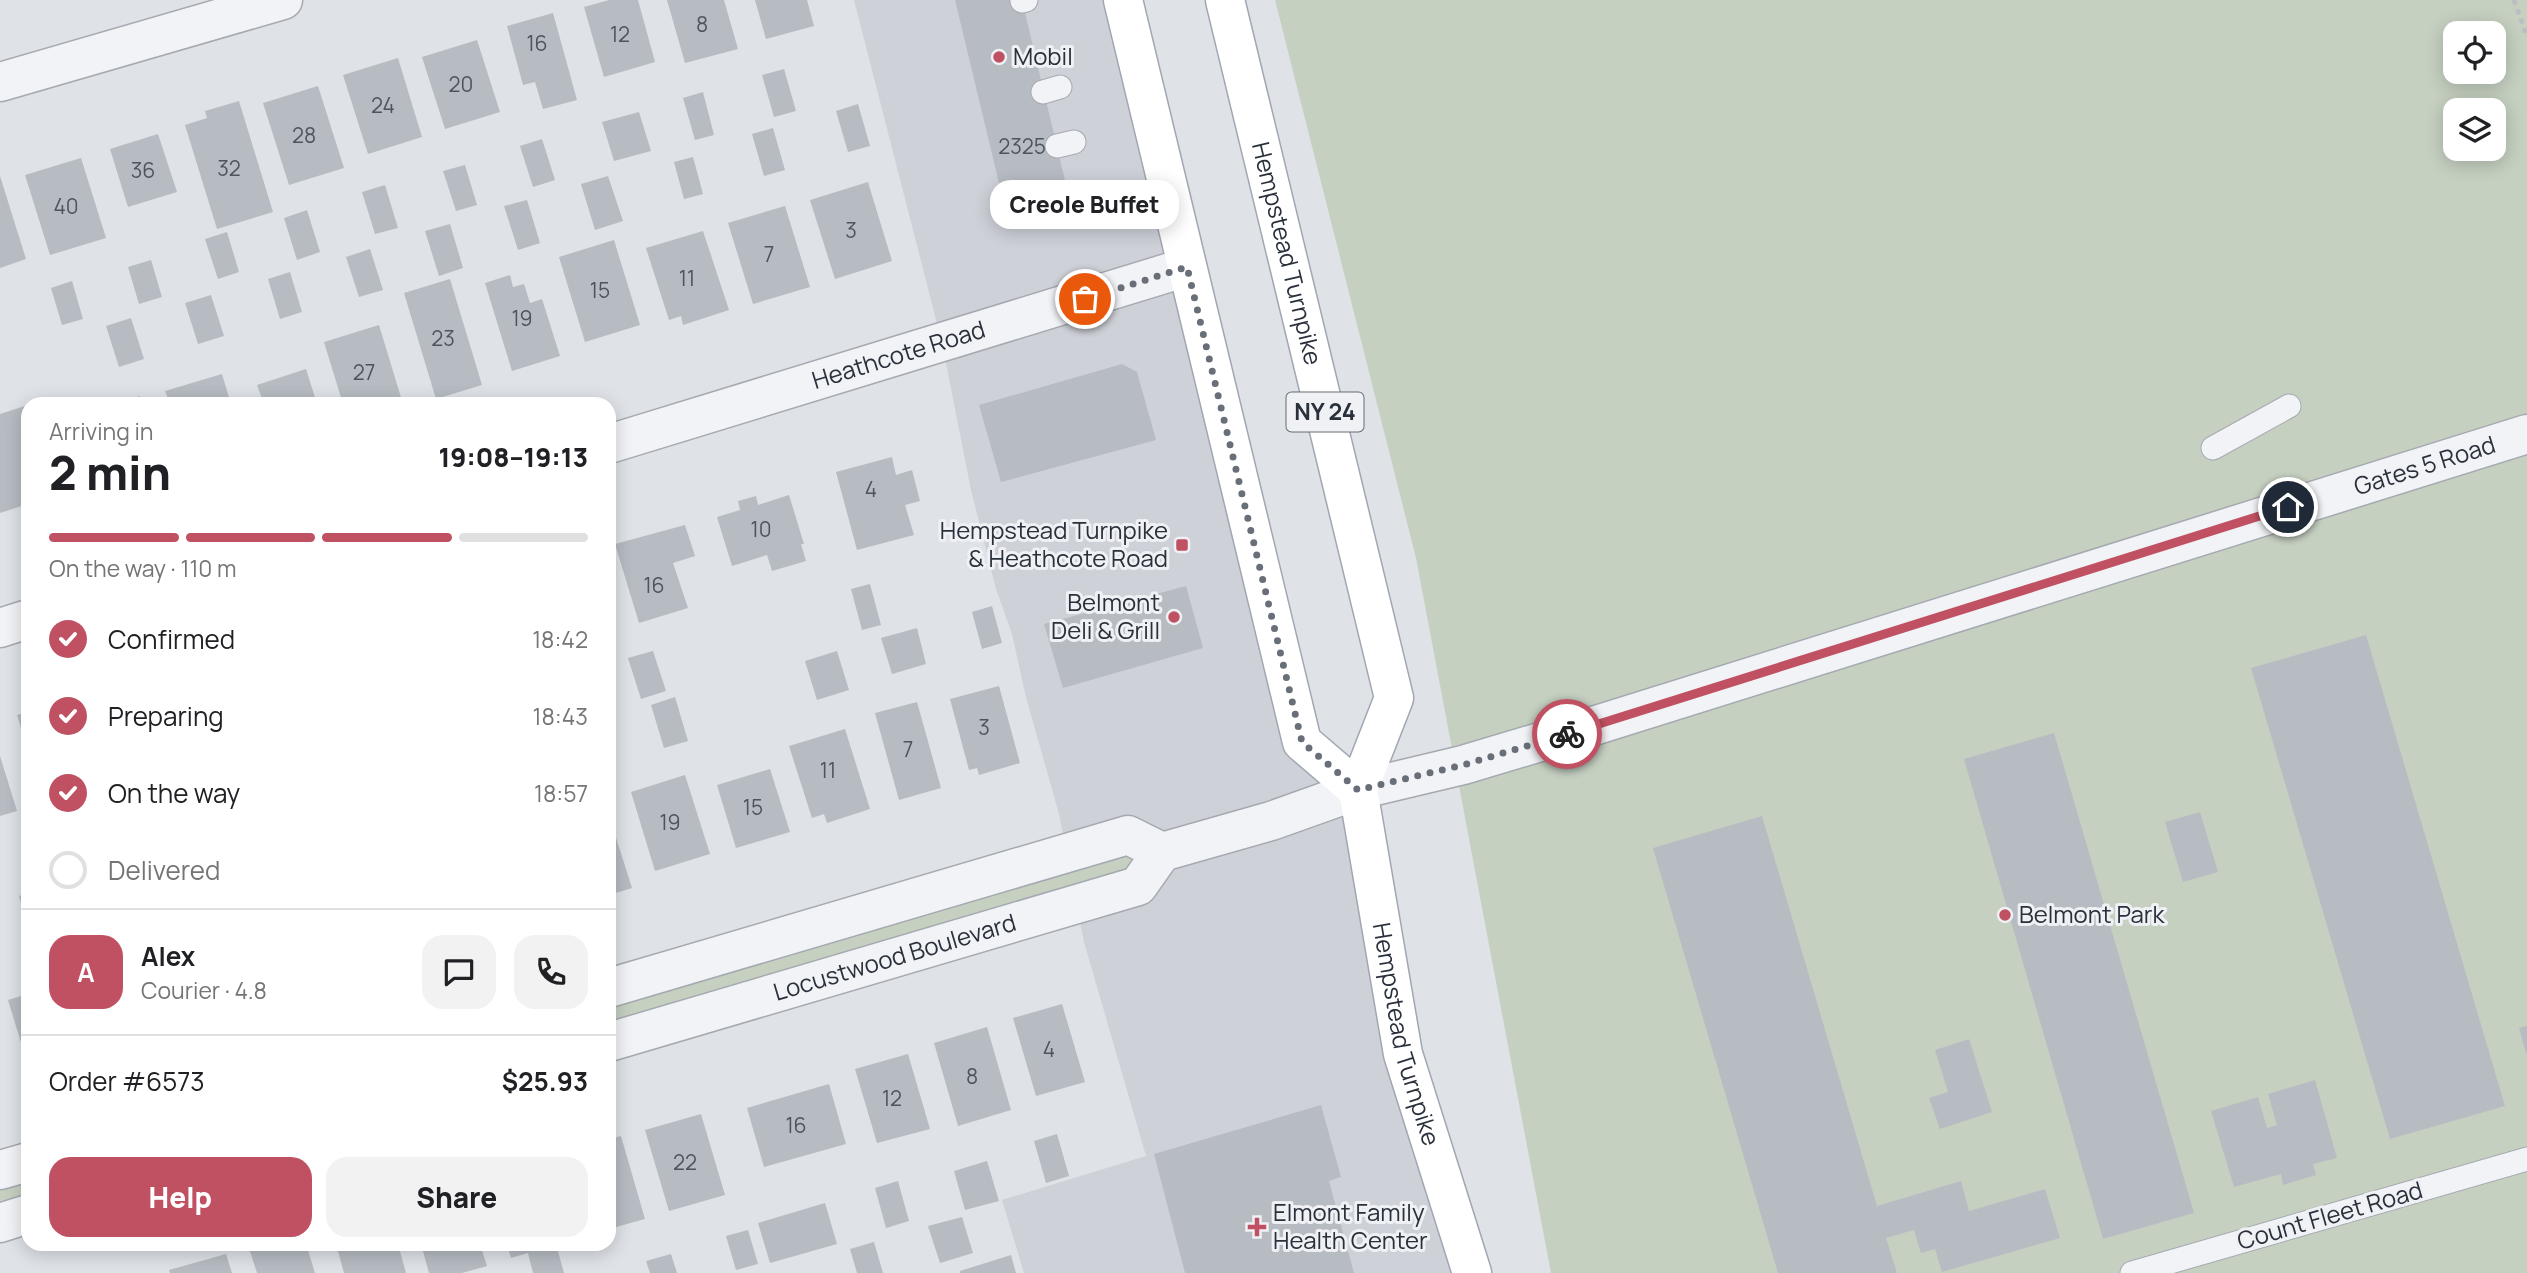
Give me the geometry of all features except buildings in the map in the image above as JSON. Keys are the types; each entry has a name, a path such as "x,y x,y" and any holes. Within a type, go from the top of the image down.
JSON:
{"main road":[{"path":"1123,0 1302,742 1358,790"},
{"name":"Hempstead Turnpike","path":"1225,0 1394,698 1358,790 1403,1054 1472,1273"}],"street":[{"path":"0,82 283,0"},
{"name":"Heathcote Road","path":"616,442 1187,267"},
{"name":"Gates 5 Road","path":"1358,790 1463,765 1587,728 2527,434"},
{"path":"0,628 21,621"},
{"path":"1162,852 1271,821 1358,790"},
{"name":"Locustwood Boulevard","path":"616,986 1128,835 1162,852 1139,886 616,1040"},
{"path":"0,1170 21,1164"},
{"path":"0,1223 21,1216"}],"lane":[{"path":"2213,448 2289,407"},
{"name":"Count Fleet Road","path":"2132,1273 2527,1159"}],"path":[{"path":"2514,0 2527,37"}],"shaded area":[{"path":"854,0 1112,0 1302,742 1358,790 1475,1273 1024,1273 1002,1200 1146,1156 1084,942 1059,814 971,490 942,343"}],"green space":[{"name":"Belmont Park","path":"1275,0 2527,0 2527,1273 1551,1273 1416,558"},
{"path":"1128,835 1162,852 1138,886 616,1040 616,986"},
{"path":"21,1164 21,1216 0,1223 0,1170"}],"way so far":[{"path":"1085,299 1187,267 1302,742 1358,790 1463,765 1567,734"}],"place":[{"name":"Mobil","path":"999,57"},
{"name":"Creole Buffet","path":"1085,299"},
{"name":"Hempstead Turnpike & Heathcote Road","path":"1182,545"},
{"name":"Belmont Deli & Grill","path":"1174,617"},
{"name":"Belmont Park","path":"2005,915"},
{"name":"Elmont Family Health Center","path":"1257,1227"}],"route":[{"path":"1567,734 2288,507"}]}
